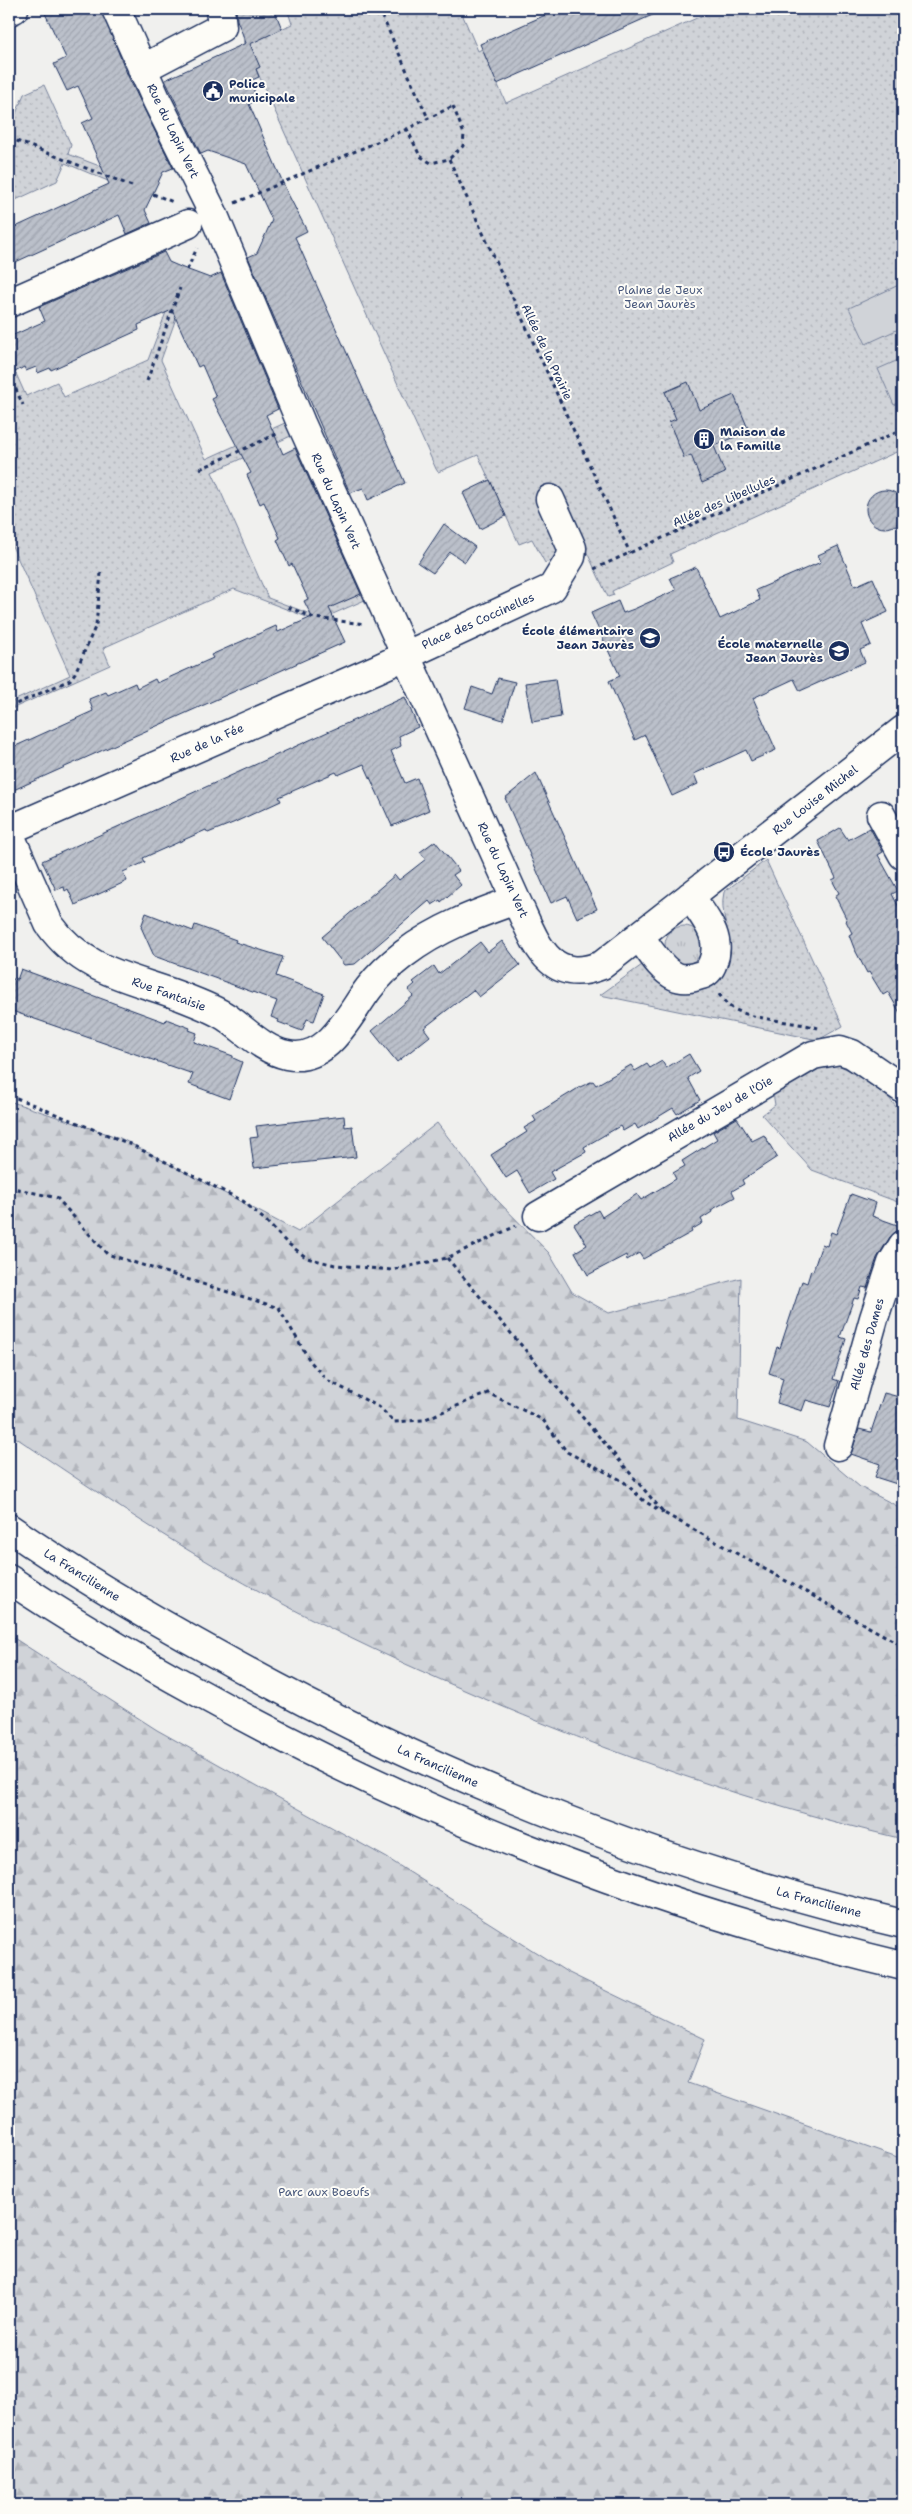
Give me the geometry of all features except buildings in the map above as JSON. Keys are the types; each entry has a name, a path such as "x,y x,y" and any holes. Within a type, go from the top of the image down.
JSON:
{"main road":[{"path":"9,11 14,9"},
{"name":"Rue du Lapin Vert","path":"116,9 203,217 301,423 541,952 554,964 566,970 580,971"},
{"path":"142,68 222,27 220,9"},
{"path":"9,303 203,217"},
{"name":"Place des Coccinelles","path":"405,654 552,588 571,557 572,548 550,499"},
{"name":"Rue de la Fée","path":"9,832 377,669 405,654"},
{"name":"Rue Louise Michel","path":"580,971 602,965 903,730"},
{"path":"881,815 903,855"},
{"name":"Rue Fantaisie","path":"9,832 49,924 82,957 116,976 203,1006 227,1018 265,1046 286,1055 305,1054 329,1043 383,972 428,937 464,919 516,900"},
{"path":"639,936 657,959 675,976 686,978 704,974 711,968 716,955 716,942 710,924 690,896"},
{"path":"830,1050 840,1050 852,1054 903,1089"},
{"name":"Allée du Jeu de l'Oie","path":"538,1216 813,1055 830,1050"},
{"name":"Allée des Dames","path":"838,1446 874,1318 892,1263 903,1245"},
{"name":"La Francilienne","path":"9,1528 49,1556 160,1623 282,1691 408,1753 534,1808 649,1850 754,1884 903,1924"},
{"path":"9,1579 138,1660 264,1729 390,1791 517,1845 640,1891 738,1922 903,1966"}],"path":[{"path":"379,9 428,118"},
{"path":"153,194 203,217 406,129 454,106 464,134 464,146 449,159 431,163 420,156 406,129"},
{"path":"9,138 132,186"},
{"name":"Allée de la Prairie","path":"449,159 630,553"},
{"path":"188,270 203,217"},
{"path":"147,381 180,288"},
{"path":"9,374 24,406"},
{"path":"200,470 301,423"},
{"name":"Allée des Libellules","path":"587,572 903,429"},
{"path":"9,707 70,680 76,673 96,625 101,573"},
{"path":"288,607 314,618 361,624 372,625 389,617"},
{"path":"704,974 728,1006 749,1015 785,1020 819,1028 830,1050"},
{"path":"9,1095 130,1144 242,1201 266,1221 286,1242 307,1258 335,1265 392,1270 447,1258 538,1216"},
{"path":"9,1187 57,1198 107,1254 278,1308 310,1361 327,1380 378,1407 394,1422 422,1420 488,1393 543,1420 567,1452 624,1481 644,1501 903,1646"},
{"path":"447,1258 664,1513"}],"green space":[{"name":"Plaine de Jeux Jean Jaurès","path":"287,9 460,9 478,51 482,49 506,103 717,9 903,9 903,449 670,554 673,562 612,591 614,595 608,597 584,546 545,563 532,539 519,544 478,455 438,472 436,469 256,69 260,67 244,44 243,35 262,38 292,24"},
{"path":"44,85 71,145 68,154 131,178 127,189 65,163 57,181 9,203 9,131 24,94"},
{"path":"903,283 903,327 866,344 849,308"},
{"path":"174,291 184,296 161,360 206,459 287,422 293,435 212,472 268,598 313,615 364,592 367,599 317,621 234,589 103,648 110,665 9,710 9,703 70,675 9,539 9,404 14,402 9,391 9,358 26,396 57,382 64,397 148,360"},
{"path":"903,358 903,401 894,405 878,369"},
{"path":"766,860 843,1026 818,1040 600,995 642,965 658,982 674,990 729,954 723,908 724,892"},
{"path":"684,926 691,927 697,932 702,938 702,952 697,958 691,963 684,964 677,963 671,958 666,952 665,945 666,938 671,932 677,927"},
{"path":"834,1063 853,1072 889,1098 903,1116 903,1204 812,1170 762,1115 775,1105 773,1093 818,1067"},
{"path":"9,1101 120,1138 298,1232 437,1123 496,1199 549,1253 572,1292 609,1313 741,1278 738,1420 807,1442 860,1487 903,1509 903,1839 792,1810 684,1776 577,1737 405,1664 308,1617 213,1565 135,1517 9,1433"},
{"name":"Parc aux Boeufs","path":"9,1635 157,1730 387,1858 567,1972 705,2039 688,2083 903,2159 903,2505 9,2505"}],"place":[{"name":"Police municipale","path":"213,91"},
{"name":"Maison de la Famille","path":"704,439"},
{"name":"École élémentaire Jean Jaurès","path":"650,638"},
{"name":"École maternelle Jean Jaurès","path":"839,651"},
{"name":"École Jaurès","path":"724,852"}]}
